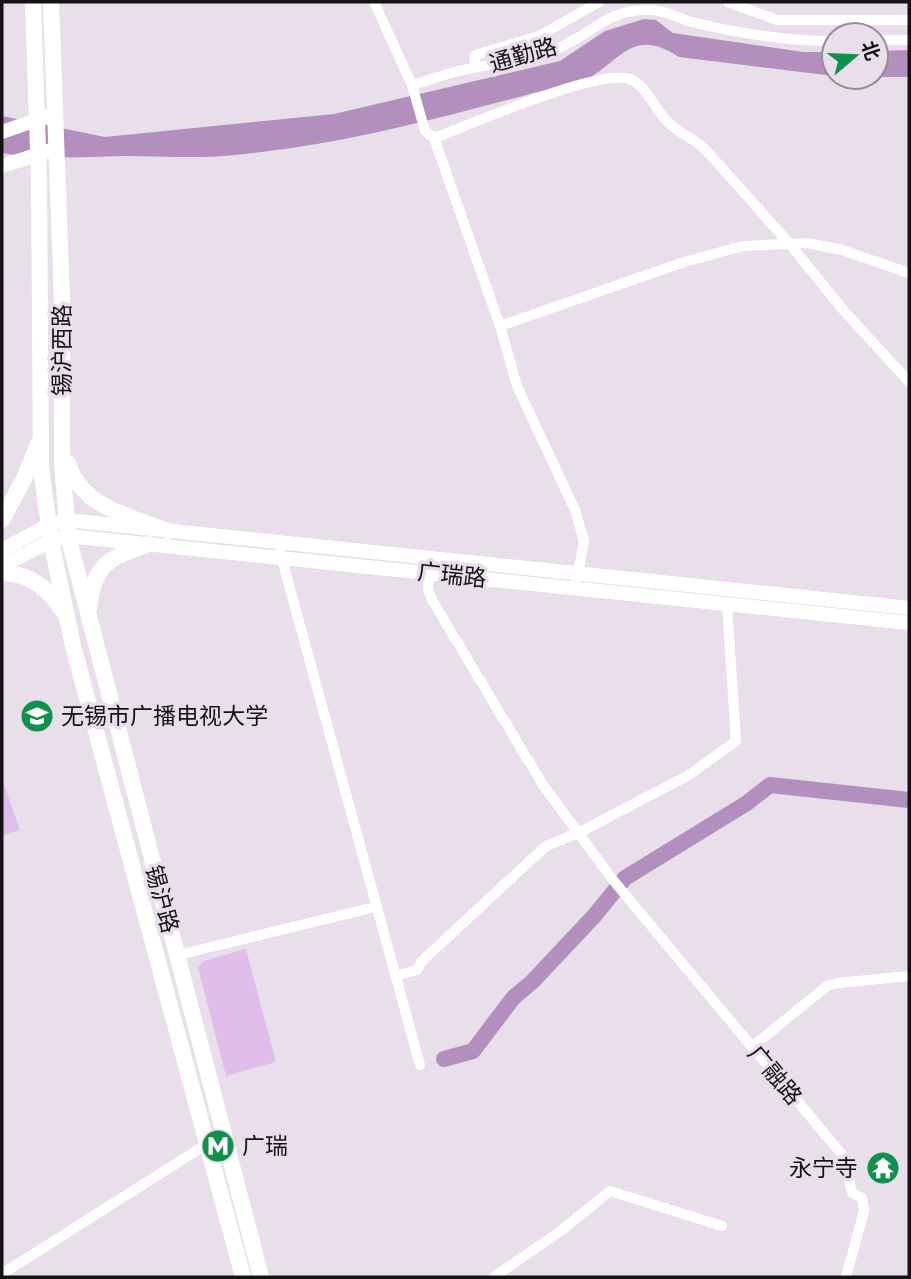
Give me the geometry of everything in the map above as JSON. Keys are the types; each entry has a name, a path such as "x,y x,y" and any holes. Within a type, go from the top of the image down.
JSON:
{"main road":[{"path":"33,2 36,115"},
{"path":"2,132 36,115 53,110 51,2"},
{"name":"锡沪西路","path":"53,110 62,300 62,444 67,528"},
{"name":"锡沪路","path":"36,115 41,468 50,533 65,614 243,1277"},
{"path":"2,166 55,149"},
{"path":"2,520 24,479 41,435"},
{"path":"62,444 72,478 91,498 168,531"},
{"name":"锡沪路","path":"67,528 87,617 261,1277"},
{"name":"广瑞路","path":"67,528 149,544 429,573 576,580 909,608"},
{"name":"广瑞路","path":"2,550 67,528 168,531 576,580 727,604 909,624"},
{"name":"广瑞路","path":"2,566 50,533"},
{"path":"87,617 90,595 98,572 106,562 119,554 149,544"},
{"path":"2,573 13,573 36,582 55,599 65,614"}],"street":[{"path":"374,2 412,85 500,326 517,386 575,510 584,541 576,580"},
{"path":"475,68 475,55 539,36 598,2"},
{"path":"728,2 749,6 778,20 909,20"},
{"name":"通勤路","path":"412,85 557,48 608,18 629,10 653,9 671,13 693,23 799,41 820,41"},
{"path":"890,40 909,40"},
{"path":"429,135 565,88 622,76 634,80 670,124 705,149 909,382"},
{"path":"500,326 711,254 743,246 808,243 842,250 909,273"},
{"path":"278,543 419,1065"},
{"path":"429,573 428,589 432,600 542,785 578,833"},
{"path":"395,976 416,970 422,961 546,846 578,833 689,775 736,741 727,604"},
{"name":"广融路","path":"578,833 623,894 844,1157 852,1193 862,1198 864,1211 846,1277"},
{"path":"178,956 375,907"},
{"path":"752,1047 827,986 909,976"},
{"path":"2,1274 222,1134"},
{"path":"494,1277 562,1230 610,1191 722,1226"}],"shaded area":[{"path":"644,19 656,20 673,33 803,52 820,52 820,74 679,57 664,49 641,45 631,48 591,77 578,83 347,139 272,151 207,157 47,157 2,153 2,116 105,137 334,114 560,61 605,31"},
{"path":"909,50 909,77 890,77 890,51"},
{"path":"2,779 20,830 2,836"},
{"path":"246,949 276,1062 226,1076 198,968 203,961"}],"waterway":[{"path":"444,1059 473,1051 513,998 532,982 595,915 625,878 747,803 770,785 909,800"}],"place":[{"name":"无锡市广播电视大学","path":"37,716"},
{"name":"广瑞","path":"218,1146"},
{"name":"永宁寺","path":"883,1168"}]}
